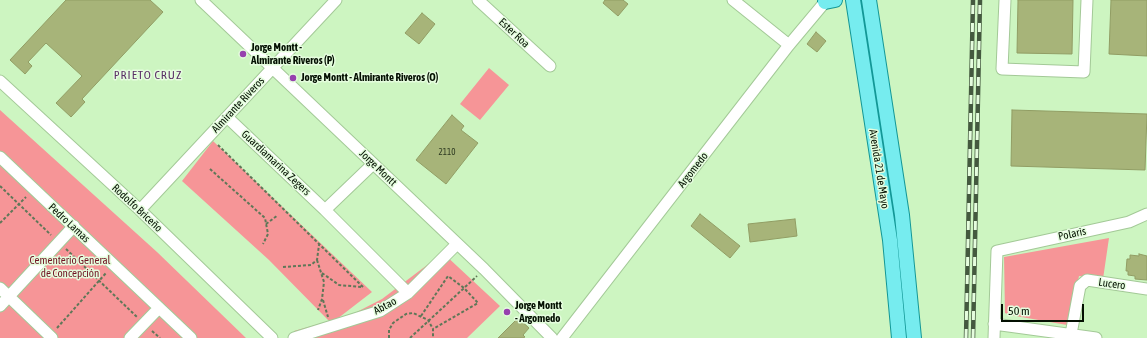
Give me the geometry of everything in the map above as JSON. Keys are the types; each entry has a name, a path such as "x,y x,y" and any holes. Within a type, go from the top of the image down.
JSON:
{"main road":[{"name":"Avenida 21 de Mayo","path":"852,0 888,226 899,338"},
{"path":"852,0 862,7 871,17"},
{"name":"Avenida 21 de Mayo","path":"869,0 902,215 914,338"}],"street":[{"name":"Jorge Montt","path":"201,0 484,269 552,338"},
{"name":"Almirante Riveros","path":"140,210 336,0"},
{"name":"Ester Roa","path":"478,0 550,66"},
{"path":"733,0 790,45"},
{"path":"1005,0 1002,69 1084,72 1087,0"},
{"name":"Argomedo","path":"562,338 790,45 829,1"},
{"name":"Rodolfo Briceño","path":"0,81 140,210 270,337"},
{"name":"Guardiamarina Zegers","path":"227,117 325,210 408,294"},
{"name":"Pedro Lamas","path":"0,157 191,338"},
{"path":"325,210 373,164"},
{"name":"Polaris","path":"994,324 997,250 1129,222 1147,214"},
{"path":"0,306 74,226"},
{"name":"Abtao","path":"294,338 380,311 408,294 457,244"},
{"name":"Lucero","path":"1071,334 1080,286 1087,280 1147,289"},
{"path":"0,288 51,337"},
{"path":"130,338 159,308"},
{"path":"994,338 994,324 1096,338"}],"path":[{"path":"218,145 363,287 339,285 321,273"},
{"path":"210,169 265,218 268,234 263,244"},
{"path":"0,186 160,338"},
{"path":"0,223 34,189"},
{"path":"266,224 278,215"},
{"path":"318,310 322,299 324,282 317,260 319,244"},
{"path":"283,267 311,265 317,260"},
{"path":"51,337 114,265"},
{"path":"410,338 484,269"},
{"path":"421,316 448,276 464,288 478,303 432,329"},
{"path":"388,338 393,323 398,317 406,314 421,316 428,320 432,329 433,338"}],"green space":[{"path":"489,68 509,85 480,120 460,104"},
{"name":"Cementerio General de Concepción","path":"0,110 157,252 246,338 0,338"},
{"path":"213,141 372,292 337,319 349,316 382,299 443,253 500,306 467,338 299,338 294,331 329,321 269,260 182,181"},
{"path":"1109,238 1103,279 1079,276 1070,323 1067,325 1005,313 1004,257"}],"building":[{"path":"66,0 150,0 163,12 82,99 85,102 71,117 56,103 82,76 46,43 28,62 32,66 25,74 10,60"},
{"path":"605,0 623,0 628,4 618,16 603,3"},
{"path":"1018,0 1073,0 1072,54 1017,53"},
{"path":"1111,0 1147,0 1147,56 1109,54"},
{"path":"422,13 435,24 419,44 405,33"},
{"path":"816,32 826,41 817,52 807,44"},
{"path":"1012,110 1147,114 1145,170 1011,166"},
{"path":"452,115 464,126 461,130 478,143 446,184 416,160"},
{"path":"700,214 740,246 730,258 691,226"},
{"path":"795,219 797,236 750,242 748,224"},
{"path":"1139,254 1147,256 1147,280 1135,279 1135,276 1128,275 1128,271 1126,271 1127,259 1130,259 1130,255 1139,256"},
{"path":"518,318 529,328 523,335 525,337 498,338"}],"railway":[{"path":"966,338 973,0"},
{"path":"973,338 980,0"}],"place":[{"name":"Jorge Montt - Almirante Riveros (P)","path":"243,54"},
{"name":"Jorge Montt - Almirante Riveros (O)","path":"293,78"},
{"name":"Jorge Montt - Argomedo","path":"507,312"}],"district":[{"name":"PRIETO CRUZ","path":"148,75"}]}
